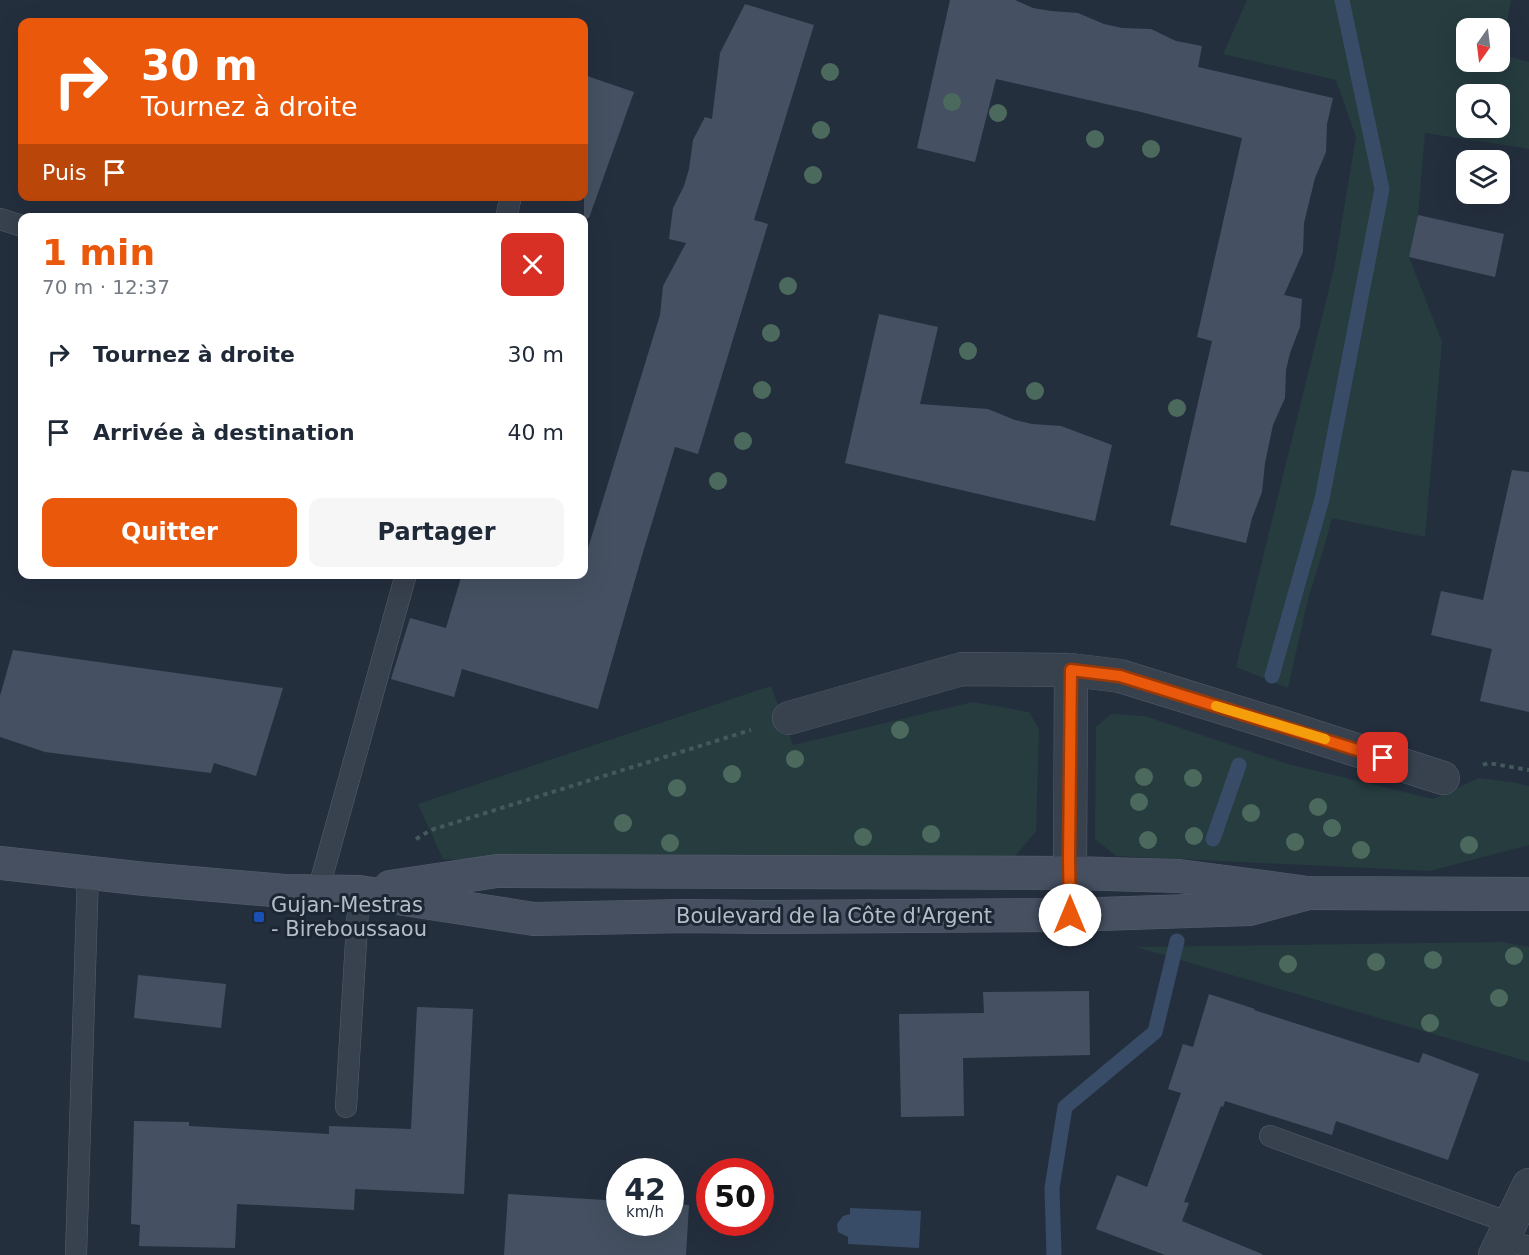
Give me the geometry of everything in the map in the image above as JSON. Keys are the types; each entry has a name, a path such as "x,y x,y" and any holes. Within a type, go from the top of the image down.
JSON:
{"main road":[{"name":"Boulevard de la Côte d'Argent","path":"0,863 284,891 359,892 534,919 687,916 1070,915 1249,909 1308,893"},
{"name":"Boulevard de la Côte d'Argent","path":"359,892 497,871 1070,873 1179,876 1308,893 1529,894"},
{"path":"1070,873 1070,915"}],"street":[{"path":"789,718 962,669 1071,670 1120,676 1443,778"},
{"path":"1070,873 1071,670"},
{"path":"1509,1241 1529,1185"}],"lane":[{"path":"0,219 18,225"},
{"path":"318,891 405,579"},
{"path":"76,1255 88,873"},
{"path":"346,1107 359,892"},
{"path":"1270,1136 1509,1241"}],"path":[{"path":"411,841 431,830 789,718"}],"green space":[{"path":"1247,0 1511,0 1508,18 1456,18 1456,72 1510,72 1510,57 1529,62 1529,149 1458,138 1510,138 1510,84 1456,84 1456,138 1425,133 1418,215 1409,257 1442,342 1425,537 1332,518 1308,599 1288,688 1236,667 1334,268 1356,137 1336,80 1223,54"},
{"path":"771,686 793,745 973,702 1029,712 1039,729 1036,831 1012,860 547,864 443,859 418,804"},
{"path":"1111,714 1145,716 1288,764 1433,799 1479,778 1529,786 1529,845 1430,871 1116,856 1095,839 1096,727"},
{"path":"1502,942 1529,947 1529,1062 1136,947"}],"water":[{"path":"850,1208 921,1211 919,1248 848,1244 848,1237 838,1232 837,1224 843,1216 850,1214"}],"building":[{"path":"950,0 1015,0 1033,8 1078,13 1104,24 1122,28 1151,29 1176,41 1202,46 1198,67 1333,98 1327,124 1326,152 1315,178 1304,223 1303,252 1284,295 1302,299 1300,327 1290,353 1286,370 1285,398 1273,425 1262,492 1246,543 1170,525 1212,341 1197,337 1242,138 996,79 975,162 917,148"},
{"path":"745,4 814,25 754,220 768,224 698,454 675,447 598,709 462,669 454,697 391,679 410,618 446,628 461,579 588,579 588,548 660,315 663,286 686,243 669,239 673,208 684,186 689,169 693,140 705,117 712,119 720,53"},
{"path":"588,76 634,92 589,218 588,213 584,213 584,201 588,201"},
{"path":"1418,215 1504,234 1495,277 1409,257"},
{"path":"879,314 938,327 920,404 988,409 1032,424 1061,426 1112,445 1095,521 845,463"},
{"path":"1512,470 1529,472 1529,712 1480,701 1492,649 1431,635 1441,591 1483,600"},
{"path":"13,650 283,688 256,776 214,763 211,773 45,752 0,737 0,696"},
{"path":"138,975 226,984 221,1028 134,1018"},
{"path":"1089,991 1090,1055 963,1058 964,1116 901,1117 899,1014 984,1013 983,992"},
{"path":"1209,994 1419,1063 1423,1053 1479,1074 1448,1160 1336,1121 1332,1135 1225,1101 1223,1107 1221,1106 1184,1202 1189,1203 1182,1221 1262,1255 1165,1255 1096,1229 1117,1175 1147,1187 1181,1093 1168,1089 1183,1044 1193,1047"},
{"path":"417,1007 473,1009 464,1194 355,1189 354,1210 237,1204 235,1248 139,1246 140,1225 131,1224 134,1121 189,1122 189,1126 329,1134 329,1126 411,1129"},
{"path":"508,1194 606,1200 606,1236 684,1236 684,1205 689,1205 686,1255 504,1255"}],"waterway":[{"path":"1272,676 1322,499 1382,189 1342,0"},
{"path":"1213,839 1239,765"},
{"path":"1054,1255 1052,1188 1065,1107 1155,1032 1177,941"}],"slow traffic":[{"path":"1216,706 1325,739"}],"place":[{"name":"Gujan-Mestras - Bireboussaou","path":"259,917"}],"route":[{"path":"1070,915 1071,670 1120,676 1383,758"}]}
